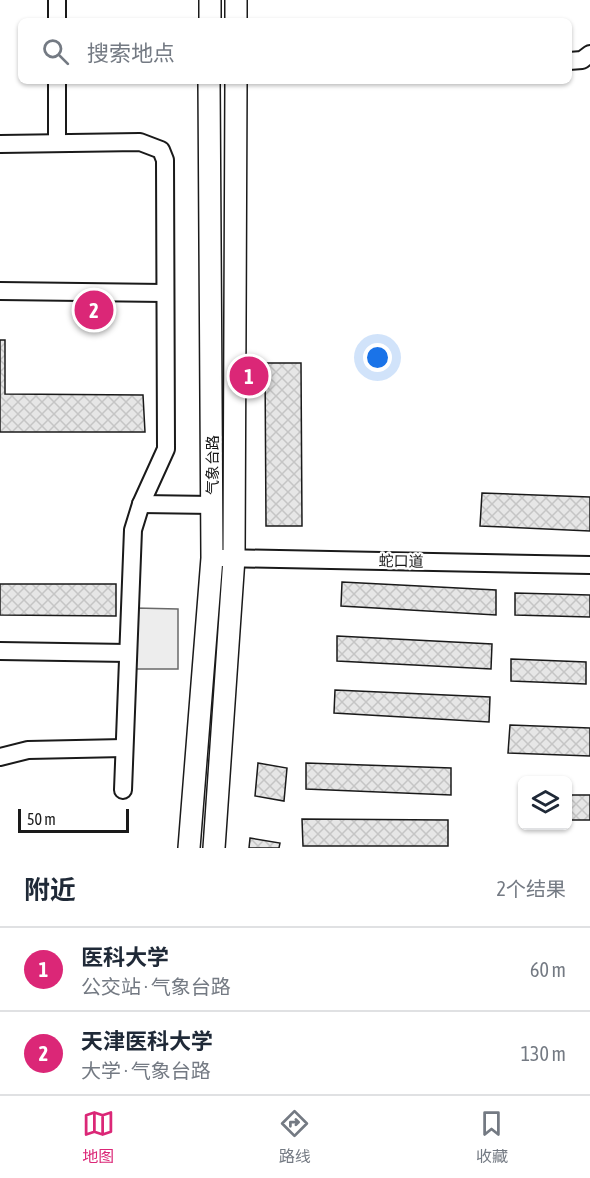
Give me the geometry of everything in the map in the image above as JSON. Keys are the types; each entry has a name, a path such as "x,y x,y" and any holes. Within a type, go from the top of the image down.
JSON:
{"main road":[{"path":"210,0 210,18"},
{"path":"236,0 236,18"},
{"name":"气象台路","path":"189,848 212,558 209,84"},
{"name":"气象台路","path":"213,848 234,558 236,84"}],"street":[{"path":"57,0 57,18"},
{"path":"572,60 582,60 590,54"},
{"path":"57,84 57,143"},
{"path":"0,144 140,142 161,150 165,160 166,450 141,504 133,530 123,790"},
{"path":"0,291 164,293"},
{"path":"141,504 213,505"},
{"name":"蛇口道","path":"212,558 590,565"},
{"path":"0,651 128,653"},
{"path":"0,757 28,750 124,748"}],"shaded area":[{"path":"135,608 178,609 178,669 134,669"}],"building":[{"path":"0,340 5,340 5,394 143,395 145,432 0,432"},
{"path":"265,363 301,363 302,526 266,526"},
{"path":"482,493 590,497 590,531 480,526"},
{"path":"342,582 496,590 496,615 341,606"},
{"path":"0,584 116,584 116,616 0,615"},
{"path":"515,593 590,595 590,617 515,615"},
{"path":"337,636 492,644 491,669 337,661"},
{"path":"511,659 586,662 586,684 511,681"},
{"path":"335,690 490,697 489,722 334,713"},
{"path":"510,725 590,728 590,756 508,753"},
{"path":"258,763 287,768 284,801 255,796"},
{"path":"306,763 451,768 451,795 306,789"},
{"path":"572,795 590,795 590,820 572,820"},
{"path":"302,819 448,820 448,846 303,846"},
{"path":"250,838 280,843 279,848 249,848"}],"place":[{"name":"天津医科大学","path":"94,310"},
{"name":"医科大学","path":"249,376"}]}
